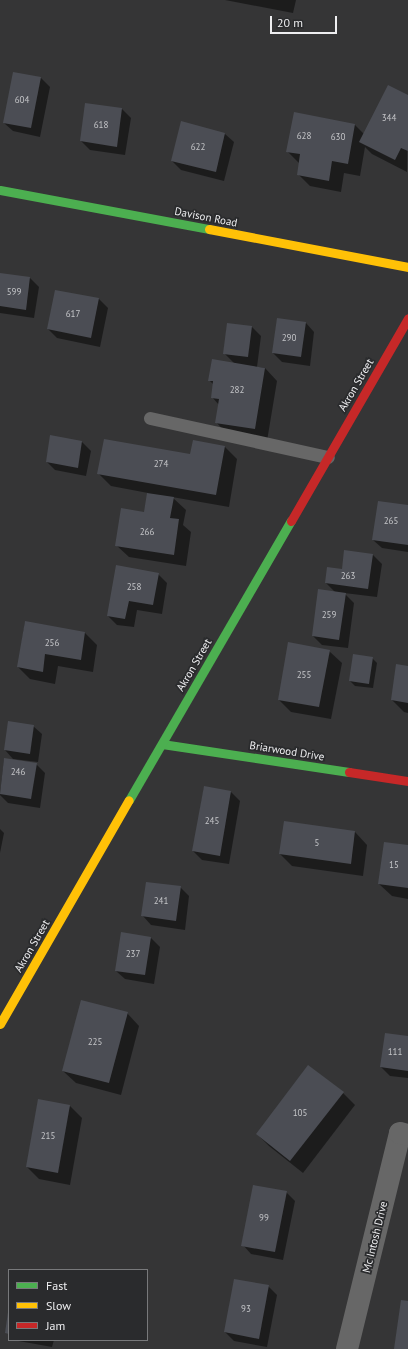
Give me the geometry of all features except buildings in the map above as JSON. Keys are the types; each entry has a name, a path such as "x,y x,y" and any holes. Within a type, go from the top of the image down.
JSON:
{"main road":[{"name":"Davison Road","path":"0,190 408,267"},
{"name":"Akron Street","path":"0,1024 408,318"},
{"name":"Briarwood Drive","path":"162,744 408,781"}],"street":[{"name":"Mc Intosh Drive","path":"347,1349 400,1133 408,1134"}],"lane":[{"path":"150,418 328,457"}],"traffic: fast":[{"path":"0,190 209,229"},
{"path":"129,800 291,521"},
{"path":"162,744 349,772"}],"traffic: slow":[{"path":"209,229 408,267"},
{"path":"0,1024 129,800"}],"traffic: jam":[{"path":"291,521 408,318"},
{"path":"349,772 408,781"}]}
